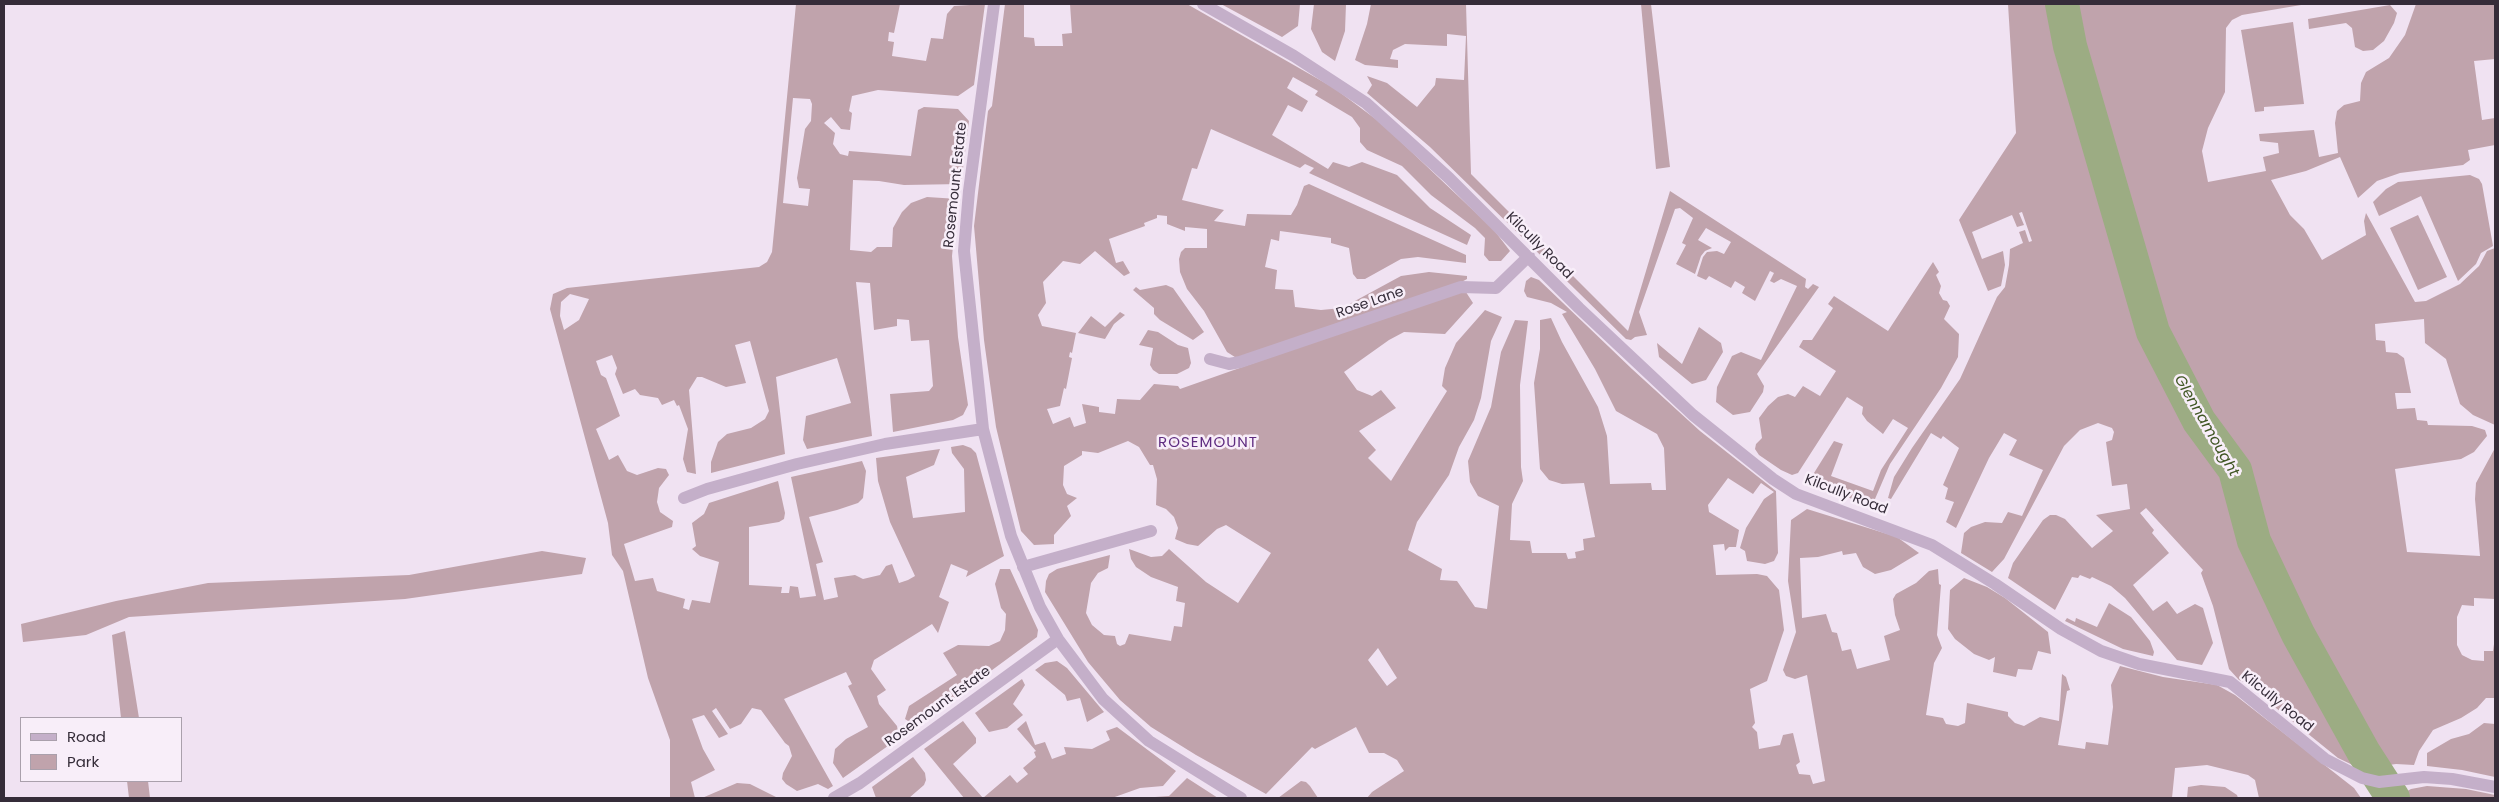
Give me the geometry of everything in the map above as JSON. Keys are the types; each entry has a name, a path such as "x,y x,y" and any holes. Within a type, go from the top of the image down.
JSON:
{"street":[{"name":"Rosemount Estate","path":"994,4 970,181 964,246 982,428 1011,536 1040,608 1058,639 1103,699 1135,730 1242,798"},
{"name":"Kilcully Road","path":"1203,4 1294,56 1366,103 1449,178 1579,308 1685,408 1732,448 1789,489 1823,505 1907,534 1943,551 2061,629 2101,650 2139,664 2230,682 2325,759 2362,778 2379,782 2406,779 2452,779 2495,787"},
{"name":"Rose Lane","path":"1210,359 1229,364 1240,362 1461,287 1496,288 1529,256"},
{"path":"684,498 707,489 797,464 885,444 982,428"},
{"path":"1022,567 1151,531"},
{"name":"Rosemount Estate","path":"834,798 860,783 1058,639"}],"green space":[{"path":"796,4 900,4 894,33 889,32 888,41 894,42 892,56 926,61 931,38 943,39 947,14 954,6 985,4 974,85 958,96 878,90 852,96 849,111 852,113 850,130 841,129 831,117 824,123 835,133 833,144 840,154 848,156 849,151 911,156 918,110 924,107 958,109 969,121 961,184 904,185 879,181 853,180 850,250 871,252 877,247 892,247 893,228 902,212 911,203 927,197 958,199 952,256 958,337 968,405 963,415 953,420 893,432 890,394 929,391 933,386 929,340 911,341 909,320 897,319 897,326 874,330 870,283 856,282 872,436 807,449 803,440 806,416 851,403 837,358 776,377 785,454 711,473 711,462 718,442 727,434 751,428 765,419 769,411 750,341 735,345 746,383 726,387 702,377 697,377 689,390 696,474 687,472 683,459 688,429 679,405 677,406 674,400 662,405 658,398 640,395 635,389 623,394 615,374 617,368 612,355 596,361 601,375 606,378 620,416 596,429 609,460 618,455 627,471 637,475 658,468 666,469 669,475 659,488 657,502 660,512 673,521 672,527 624,544 635,581 653,578 657,591 685,599 683,608 689,610 692,600 710,603 719,562 700,556 692,549 696,546 692,523 704,514 709,503 778,481 785,513 784,519 779,522 749,527 749,585 782,587 781,593 789,593 790,586 798,587 800,598 816,596 791,477 862,461 866,471 863,498 858,503 809,517 823,562 816,564 824,600 838,597 834,578 855,575 863,579 880,575 886,566 892,564 899,583 915,576 890,522 878,481 876,458 940,449 934,465 906,477 913,518 965,512 964,469 952,453 951,447 963,445 971,448 976,453 1004,556 966,577 968,571 951,564 939,597 949,602 938,633 932,624 874,660 871,669 886,690 877,696 879,704 897,726 899,738 843,778 833,763 835,749 846,739 868,727 848,686 852,684 846,672 784,699 833,786 828,789 818,784 797,791 786,784 782,779 792,756 789,746 761,710 752,708 741,724 730,729 716,708 712,711 728,734 719,738 704,715 692,719 703,749 715,770 691,782 695,798 670,798 670,740 648,678 623,571 612,555 608,523 550,309 553,294 567,288 759,267 767,262 772,252","holes":["793,98 810,99 812,104 811,121 805,129 797,178 799,188 810,189 808,206 783,203","570,294 589,299 579,320 564,330 560,316 561,302"]},
{"path":"1005,4 1024,4 1024,37 1034,38 1035,46 1063,46 1062,34 1072,33 1070,4 1187,4 1334,88 1381,123 1494,230 1510,251 1501,261 1489,261 1484,255 1485,238 1475,228 1431,195 1402,166 1367,150 1360,142 1360,128 1352,117 1315,95 1318,91 1293,77 1287,88 1308,101 1302,112 1288,105 1272,135 1328,169 1333,162 1349,167 1362,162 1397,175 1430,208 1471,235 1467,245 1309,173 1314,168 1305,164 1300,168 1211,129 1197,169 1192,168 1182,200 1224,210 1214,221 1245,226 1247,214 1291,215 1304,186 1309,184 1466,255 1466,263 1418,257 1401,259 1365,279 1357,279 1353,274 1349,248 1331,243 1331,238 1280,231 1279,241 1271,239 1265,267 1277,270 1275,289 1293,290 1295,307 1321,310 1342,308 1401,276 1429,272 1467,276 1467,279 1456,285 1238,359 1227,352 1204,311 1187,289 1180,272 1179,259 1181,252 1185,248 1207,248 1207,229 1185,227 1185,231 1167,224 1167,216 1157,215 1157,218 1144,223 1145,226 1109,239 1116,263 1123,261 1130,273 1124,276 1095,251 1080,264 1063,261 1043,282 1046,303 1038,315 1042,326 1076,333 1072,353 1070,352 1069,357 1072,358 1066,389 1064,388 1060,406 1047,409 1053,424 1070,417 1074,427 1086,423 1082,404 1099,407 1099,412 1115,414 1117,399 1140,400 1154,384 1178,386 1180,389 1464,289 1473,303 1445,334 1404,332 1389,340 1344,372 1357,390 1372,396 1381,390 1396,408 1359,431 1376,450 1368,458 1391,481 1447,391 1442,386 1445,368 1456,343 1485,310 1502,317 1491,341 1481,398 1474,420 1459,447 1449,475 1417,522 1408,550 1442,569 1440,580 1457,581 1475,607 1487,609 1499,506 1478,496 1470,482 1468,461 1491,407 1501,352 1515,320 1528,321 1520,385 1521,467 1523,481 1512,504 1510,540 1530,541 1532,553 1566,553 1568,559 1576,558 1575,552 1584,550 1583,539 1595,537 1584,483 1562,484 1549,480 1540,469 1534,383 1540,349 1540,320 1551,318 1598,407 1607,436 1610,484 1651,483 1652,490 1666,490 1664,448 1657,434 1616,411 1595,369 1562,314 1567,312 1551,303 1527,297 1524,291 1526,281 1531,277 1539,280 1700,431 1776,491 1778,553 1774,561 1765,564 1747,561 1745,551 1740,548 1746,528 1764,499 1774,492 1761,483 1753,494 1728,478 1708,505 1709,512 1739,530 1736,547 1729,547 1725,551 1724,544 1713,545 1716,575 1757,574 1767,576 1779,590 1784,630 1767,681 1750,689 1755,723 1752,727 1757,732 1759,749 1780,745 1783,735 1793,733 1800,762 1796,765 1799,774 1810,775 1813,784 1825,781 1807,675 1795,679 1786,676 1783,670 1796,632 1788,581 1791,520 1807,509 1897,537 1919,553 1891,570 1875,574 1863,567 1856,553 1843,555 1842,551 1818,557 1800,558 1802,618 1826,614 1832,632 1837,633 1842,651 1851,649 1857,669 1890,660 1884,636 1900,630 1895,615 1893,599 1896,594 1916,583 1929,571 1938,569 1939,584 1941,585 1937,635 1942,648 1934,663 1926,715 1943,718 1946,724 1958,726 1965,723 1967,703 2008,712 2008,716 2015,723 2024,726 2040,717 2059,721 2062,674 2066,677 2070,690 2067,691 2058,745 2085,749 2086,742 2108,745 2113,707 2111,685 2120,666 2163,677 2217,685 2235,695 2354,788 2361,798 2259,798 2255,780 2248,775 2207,765 2175,768 2172,798 1367,798 1372,792 1404,771 1397,760 1384,753 1369,753 1356,727 1315,749 1312,747 1266,794 1196,755 1151,727 1120,700 1088,662 1045,592 1049,574 1057,569 1110,555 1108,568 1098,573 1091,583 1086,613 1092,625 1104,635 1115,636 1117,644 1120,646 1125,644 1129,634 1171,641 1174,626 1182,627 1185,603 1176,601 1178,587 1151,577 1136,567 1131,559 1129,549 1151,557 1162,556 1169,549 1206,582 1238,603 1271,553 1226,525 1217,529 1198,546 1175,539 1178,528 1174,517 1166,509 1156,505 1157,479 1153,465 1150,465 1139,447 1128,441 1098,453 1082,451 1082,455 1064,466 1063,485 1067,494 1077,498 1067,506 1071,516 1054,535 1054,544 1034,545 1021,531 996,427 984,340 974,226 988,111 992,106","holes":["1378,648 1397,678 1387,686 1368,660"]},
{"path":"1221,4 1300,4 1298,26 1282,37"},
{"path":"1314,4 1346,4 1345,31 1335,61 1322,52 1311,29"},
{"path":"1371,4 1466,4 1471,174 1628,331 1670,191 1806,279 1805,287 1808,289 1813,284 1819,287 1757,374 1764,386 1763,392 1750,412 1733,415 1729,412 1716,402 1717,387 1732,356 1741,352 1761,360 1797,286 1781,279 1774,283 1770,281 1774,273 1770,271 1755,301 1742,293 1745,287 1735,281 1731,288 1709,276 1706,280 1697,276 1703,257 1707,252 1717,251 1724,254 1731,242 1706,228 1698,240 1712,248 1705,251 1701,256 1695,274 1676,264 1686,245 1682,243 1693,218 1680,208 1675,209 1639,312 1647,335 1635,337 1631,340 1626,339 1430,147 1367,93 1372,85 1367,76 1387,83 1417,107 1435,85 1436,78 1464,80 1466,36 1447,34 1447,46 1405,44 1393,50 1390,59 1398,60 1398,68 1365,65 1355,60 1367,24"},
{"path":"1641,4 1651,4 1670,167 1656,169"},
{"path":"2008,4 2307,4 2242,15 2232,20 2226,28 2225,92 2208,128 2202,151 2208,182 2266,171 2263,157 2279,153 2278,143 2260,141 2259,134 2314,130 2319,157 2338,153 2335,123 2337,111 2344,105 2360,101 2361,83 2366,72 2389,58 2405,35 2416,4 2495,4 2495,59 2474,61 2482,120 2495,118 2495,145 2468,150 2470,160 2463,165 2400,173 2377,181 2358,198 2340,157 2306,171 2271,180 2290,215 2304,229 2322,260 2366,235 2364,221 2366,213 2415,302 2426,301 2460,284 2479,266 2487,251 2495,248 2495,425 2473,415 2460,404 2446,359 2425,343 2424,319 2375,324 2376,340 2385,341 2386,352 2397,353 2404,358 2411,393 2395,393 2397,409 2415,408 2417,420 2427,421 2428,425 2472,426 2485,430 2487,436 2474,452 2461,459 2395,469 2407,552 2480,556 2475,499 2476,483 2495,448 2495,599 2474,598 2474,606 2462,605 2457,617 2457,645 2462,655 2472,660 2484,661 2484,651 2493,651 2495,637 2495,698 2486,698 2477,708 2461,718 2433,730 2419,751 2414,765 2396,764 2361,769 2338,758 2276,708 2255,686 2239,680 2229,669 2213,606 2201,573 2203,570 2146,508 2140,513 2154,530 2152,533 2169,553 2133,585 2153,611 2167,601 2177,614 2195,604 2203,608 2213,643 2202,665 2177,660 2125,598 2111,586 2092,577 2090,579 2080,575 2078,578 2072,577 2055,610 2008,578 2013,563 2043,520 2050,515 2056,515 2065,519 2092,548 2113,531 2096,515 2130,509 2127,484 2112,486 2106,442 2112,440 2114,432 2112,428 2098,423 2080,430 2064,446 2004,559 1992,572 1961,553 1964,533 1971,527 1985,522 2002,523 2008,512 2022,516 2043,470 2009,455 2017,440 2004,433 1989,458 1956,528 1946,522 1954,502 1945,499 1948,488 1943,485 1959,448 1943,436 1941,439 1931,433 1891,499 1888,498 1894,477 1960,379 1997,297 2005,287 2010,249 2023,243 2019,232 2025,230 2029,242 2032,241 2022,212 2019,213 2024,225 2017,227 2012,215 1972,232 1982,259 2003,251 2005,265 2001,286 1988,291 1959,220 2016,133"},
{"path":"2390,5 2397,13 2394,23 2384,41 2373,50 2363,51 2355,47 2352,28 2346,23 2309,29 2308,19"},
{"path":"2293,22 2304,104 2264,107 2264,111 2255,112 2241,30"},
{"path":"2470,175 2479,179 2482,184 2493,246 2481,253 2476,264 2458,281 2421,196 2379,216 2373,202 2386,189 2398,182"},
{"path":"2418,215 2447,277 2418,290 2390,228"},
{"path":"1933,262 1939,272 1936,275 1941,286 1939,293 1950,306 1944,319 1959,334 1958,357 1941,388 1890,464 1872,506 1816,486 1813,480 1814,473 1834,441 1843,444 1831,476 1873,491 1881,470 1908,428 1893,419 1883,434 1867,421 1862,414 1863,407 1847,397 1798,473 1792,475 1781,470 1759,455 1755,449 1756,444 1762,438 1759,418 1768,406 1778,397 1788,394 1795,397 1803,386 1820,396 1836,371 1799,347 1803,340 1812,340 1833,308 1828,304 1834,296 1888,331"},
{"path":"1166,285 1173,288 1204,332 1193,340 1160,320 1154,314 1154,308 1133,290 1136,287 1140,290"},
{"path":"1120,312 1125,315 1114,324 1105,339 1078,333 1091,316 1105,327"},
{"path":"1699,327 1721,343 1723,352 1706,380 1692,384 1659,357 1657,343 1682,364"},
{"path":"1148,330 1158,332 1178,345 1188,348 1191,363 1189,368 1177,374 1159,374 1153,370 1150,365 1153,348 1139,345"},
{"path":"542,551 586,558 582,574 405,599 129,617 86,635 23,642 21,624 116,601 208,583 409,575"},
{"path":"1000,569 1010,569 1038,630 1037,637 916,726 905,719 909,706 957,675 943,653 958,645 989,646 1000,641 1005,630 1006,614 1001,608 995,584"},
{"path":"1964,578 1987,587 2005,598 2048,632 2051,654 2038,651 2032,670 2018,669 2016,677 1993,672 1995,657 1989,660 1974,654 1955,639 1948,629 1950,590"},
{"path":"2109,603 2131,617 2150,641 2154,652 2153,656 2123,649 2065,621 2067,618 2075,622 2076,618 2097,627"},
{"path":"125,631 139,717 121,717 112,635"},
{"path":"1057,661 1067,668 1104,712 1087,722 1080,698 1067,701 1065,695 1035,670 1045,663"},
{"path":"1022,679 1025,685 1013,704 1023,715 1007,728 989,732 975,713"},
{"path":"963,721 976,738 976,743 953,764 983,798 964,798 924,749"},
{"path":"1026,721 1035,745 1045,742 1052,759 1066,754 1064,747 1092,749 1110,740 1106,731 1117,727 1176,771 1163,786 1140,788 1112,798 983,798 1010,775 1017,783 1028,774 1023,768 1036,757 1034,752 1036,751 1017,729"},
{"path":"2484,723 2495,724 2495,777 2462,770 2427,766 2427,753 2451,739 2469,734"},
{"path":"913,757 925,773 926,780 924,785 909,798 876,798 872,787"},
{"path":"1187,778 1218,798 1141,798 1169,796"},
{"path":"1301,781 1306,782 1310,786 1318,798 1278,798"},
{"path":"127,782 148,782 150,798 129,798"},
{"path":"737,783 750,784 778,798 702,798"},
{"path":"2201,785 2225,787 2237,795 2238,798 2187,798 2188,787"},
{"path":"2427,786 2466,789 2495,795 2495,798 2394,798 2411,789"}],"waterway":[{"name":"Glennamought","path":"2062,4 2070,46 2153,332 2199,421 2235,470 2254,541 2298,634 2364,753 2393,798"}],"district":[{"name":"ROSEMOUNT","path":"1208,443"}]}
